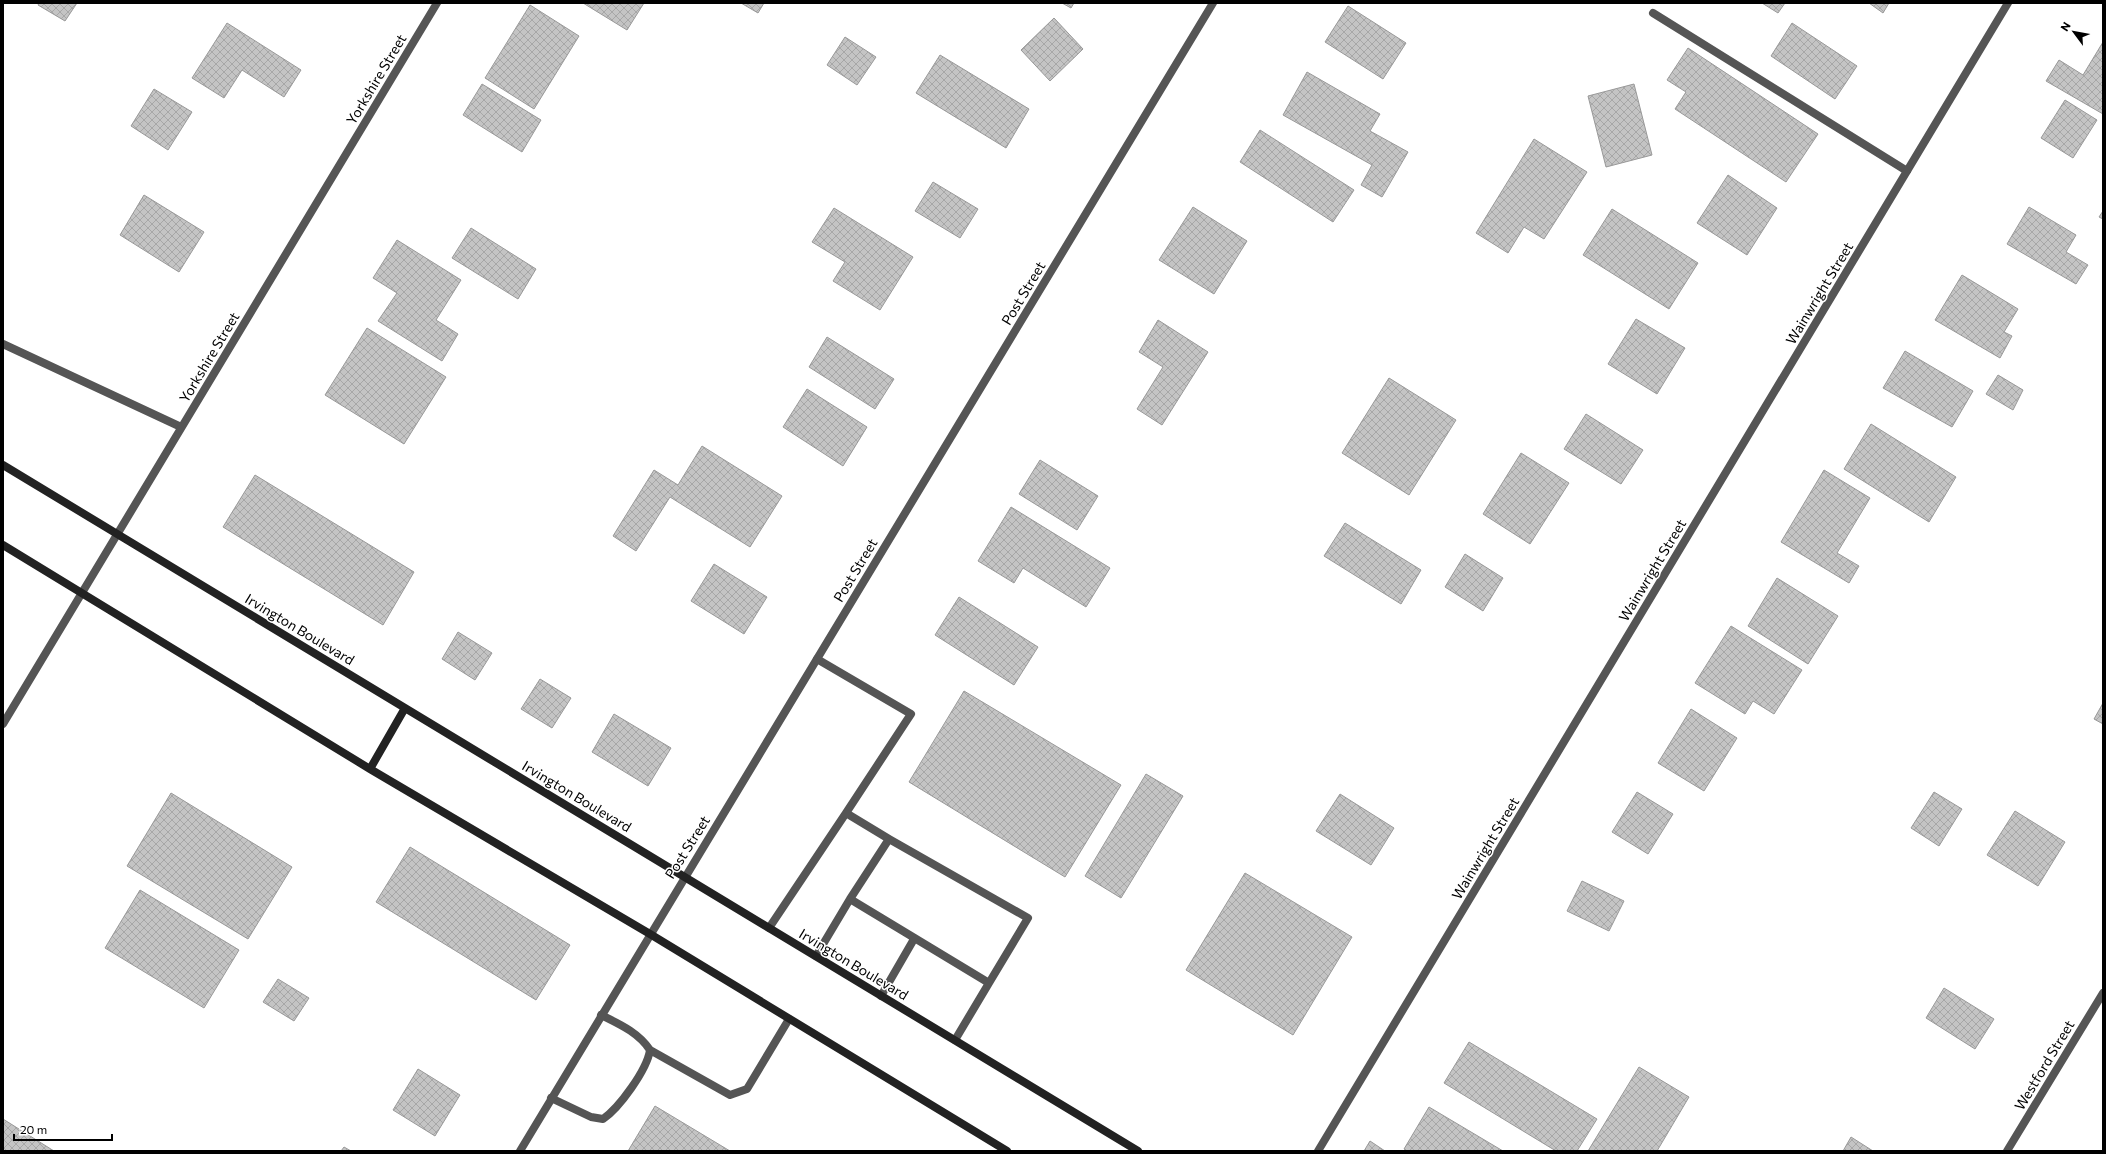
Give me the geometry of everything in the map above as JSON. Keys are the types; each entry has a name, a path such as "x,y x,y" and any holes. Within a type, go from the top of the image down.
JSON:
{"main road":[{"name":"Irvington Boulevard","path":"3,464 1138,1151"},
{"path":"3,545 370,769 650,934 1007,1151"},
{"path":"370,769 405,708"}],"street":[{"name":"Yorkshire Street","path":"3,724 437,3"},
{"name":"Post Street","path":"520,1151 600,1015 1213,3"},
{"name":"Wainwright Street","path":"1318,1151 2008,3"},
{"path":"1653,13 1907,171"},
{"path":"3,344 181,427"},
{"path":"769,928 911,714 817,659"},
{"path":"846,813 1028,918 955,1040"},
{"path":"816,956 850,899 889,839"},
{"path":"850,899 989,983"},
{"path":"881,996 914,939"},
{"name":"Westford Street","path":"2007,1151 2103,993"},
{"path":"600,1015 627,1028 644,1041 650,1050 730,1095 747,1089 790,1019"},
{"path":"551,1098 591,1117 603,1119 613,1112 638,1076 648,1058 650,1050"}],"building":[{"path":"39,3 77,3 65,21 38,5"},
{"path":"583,3 644,3 627,30"},
{"path":"741,3 764,3 758,13"},
{"path":"1062,3 1074,3 1071,8"},
{"path":"1762,3 1785,3 1778,13"},
{"path":"1869,3 1889,3 1883,13"},
{"path":"530,5 579,36 534,109 485,78"},
{"path":"1348,6 1406,43 1383,79 1325,42"},
{"path":"1054,18 1083,49 1050,81 1021,50"},
{"path":"227,23 301,70 284,97 242,70 224,98 192,78"},
{"path":"1792,23 1857,66 1835,99 1771,56"},
{"path":"845,37 876,57 857,85 827,65"},
{"path":"2103,42 2103,114 2046,81 2059,60 2083,75"},
{"path":"1688,48 1818,134 1786,182 1675,109 1686,92 1667,80"},
{"path":"940,55 1029,109 1006,148 916,93"},
{"path":"1307,72 1380,114 1370,131 1408,152 1382,197 1361,185 1372,165 1283,115"},
{"path":"482,84 541,120 522,152 463,115"},
{"path":"1634,84 1652,155 1606,167 1588,96"},
{"path":"154,89 192,112 168,150 131,126"},
{"path":"2065,100 2097,120 2073,158 2041,138"},
{"path":"1260,130 1354,190 1333,222 1240,162"},
{"path":"1534,139 1587,172 1544,239 1524,227 1508,253 1476,233"},
{"path":"1728,175 1777,208 1747,255 1697,223"},
{"path":"933,182 978,209 960,238 915,211"},
{"path":"144,195 204,232 179,272 120,235"},
{"path":"1193,207 1247,241 1214,294 1159,260"},
{"path":"2029,207 2076,235 2066,252 2088,265 2076,284 2007,244"},
{"path":"834,208 913,257 880,310 833,281 845,262 812,242"},
{"path":"1612,209 1698,263 1669,309 1583,255"},
{"path":"2103,211 2103,219 2099,217"},
{"path":"471,228 536,269 518,299 452,258"},
{"path":"397,240 461,280 436,320 458,334 442,361 378,321 397,293 373,278"},
{"path":"1962,275 2018,309 2004,332 2012,336 2000,358 1935,320"},
{"path":"1636,319 1685,348 1657,394 1608,364"},
{"path":"1158,320 1208,352 1162,425 1137,409 1163,367 1139,352"},
{"path":"367,328 446,377 404,444 325,395"},
{"path":"827,337 894,379 875,409 809,367"},
{"path":"1905,351 1973,391 1952,427 1883,388"},
{"path":"1998,375 2023,390 2013,410 1986,394"},
{"path":"1389,378 1456,420 1409,495 1342,453"},
{"path":"807,389 867,427 843,466 783,427"},
{"path":"1586,414 1643,450 1621,484 1564,449"},
{"path":"1871,424 1956,477 1929,522 1844,469"},
{"path":"702,446 782,496 750,547 670,497 636,551 613,536 654,470 678,485"},
{"path":"1521,453 1569,483 1530,544 1483,514"},
{"path":"1040,460 1098,496 1077,530 1019,494"},
{"path":"1824,470 1870,498 1837,553 1859,566 1849,583 1781,542"},
{"path":"255,475 414,572 383,625 223,527"},
{"path":"1011,507 1110,568 1086,607 1023,568 1014,583 978,561"},
{"path":"1345,523 1421,570 1401,604 1324,556"},
{"path":"1465,554 1503,578 1483,611 1445,587"},
{"path":"714,564 767,597 744,634 691,601"},
{"path":"1777,578 1838,616 1808,664 1748,626"},
{"path":"959,597 1038,647 1014,685 935,635"},
{"path":"1731,626 1802,670 1774,714 1753,701 1745,714 1695,683"},
{"path":"458,632 492,653 475,680 442,659"},
{"path":"540,679 571,698 552,728 521,709"},
{"path":"964,691 1121,785 1065,877 909,782"},
{"path":"2103,703 2103,724 2094,719"},
{"path":"1691,709 1737,738 1704,791 1658,763"},
{"path":"614,714 671,748 648,786 592,752"},
{"path":"1146,774 1183,796 1121,898 1085,876"},
{"path":"1637,792 1673,814 1648,854 1612,832"},
{"path":"1934,792 1962,809 1939,846 1911,828"},
{"path":"171,793 292,867 248,939 127,866"},
{"path":"1340,794 1394,828 1371,865 1316,831"},
{"path":"2015,811 2065,842 2038,886 1987,855"},
{"path":"410,847 570,945 536,1000 376,902"},
{"path":"1245,873 1352,937 1293,1035 1186,970"},
{"path":"1582,881 1624,901 1609,931 1567,911"},
{"path":"140,890 239,950 204,1008 105,948"},
{"path":"278,979 309,998 294,1021 263,1002"},
{"path":"1944,988 1994,1019 1975,1049 1926,1018"},
{"path":"1469,1042 1597,1119 1577,1151 1556,1151 1444,1083"},
{"path":"1639,1067 1689,1097 1657,1151 1588,1151"},
{"path":"418,1069 460,1095 435,1136 393,1110"},
{"path":"655,1106 730,1151 628,1151"},
{"path":"1429,1107 1503,1151 1407,1151 1404,1149"},
{"path":"3,1119 54,1151 3,1151"},
{"path":"1851,1137 1873,1151 1843,1151"},
{"path":"1370,1141 1385,1151 1364,1151"},
{"path":"344,1147 351,1151 341,1151"}]}
